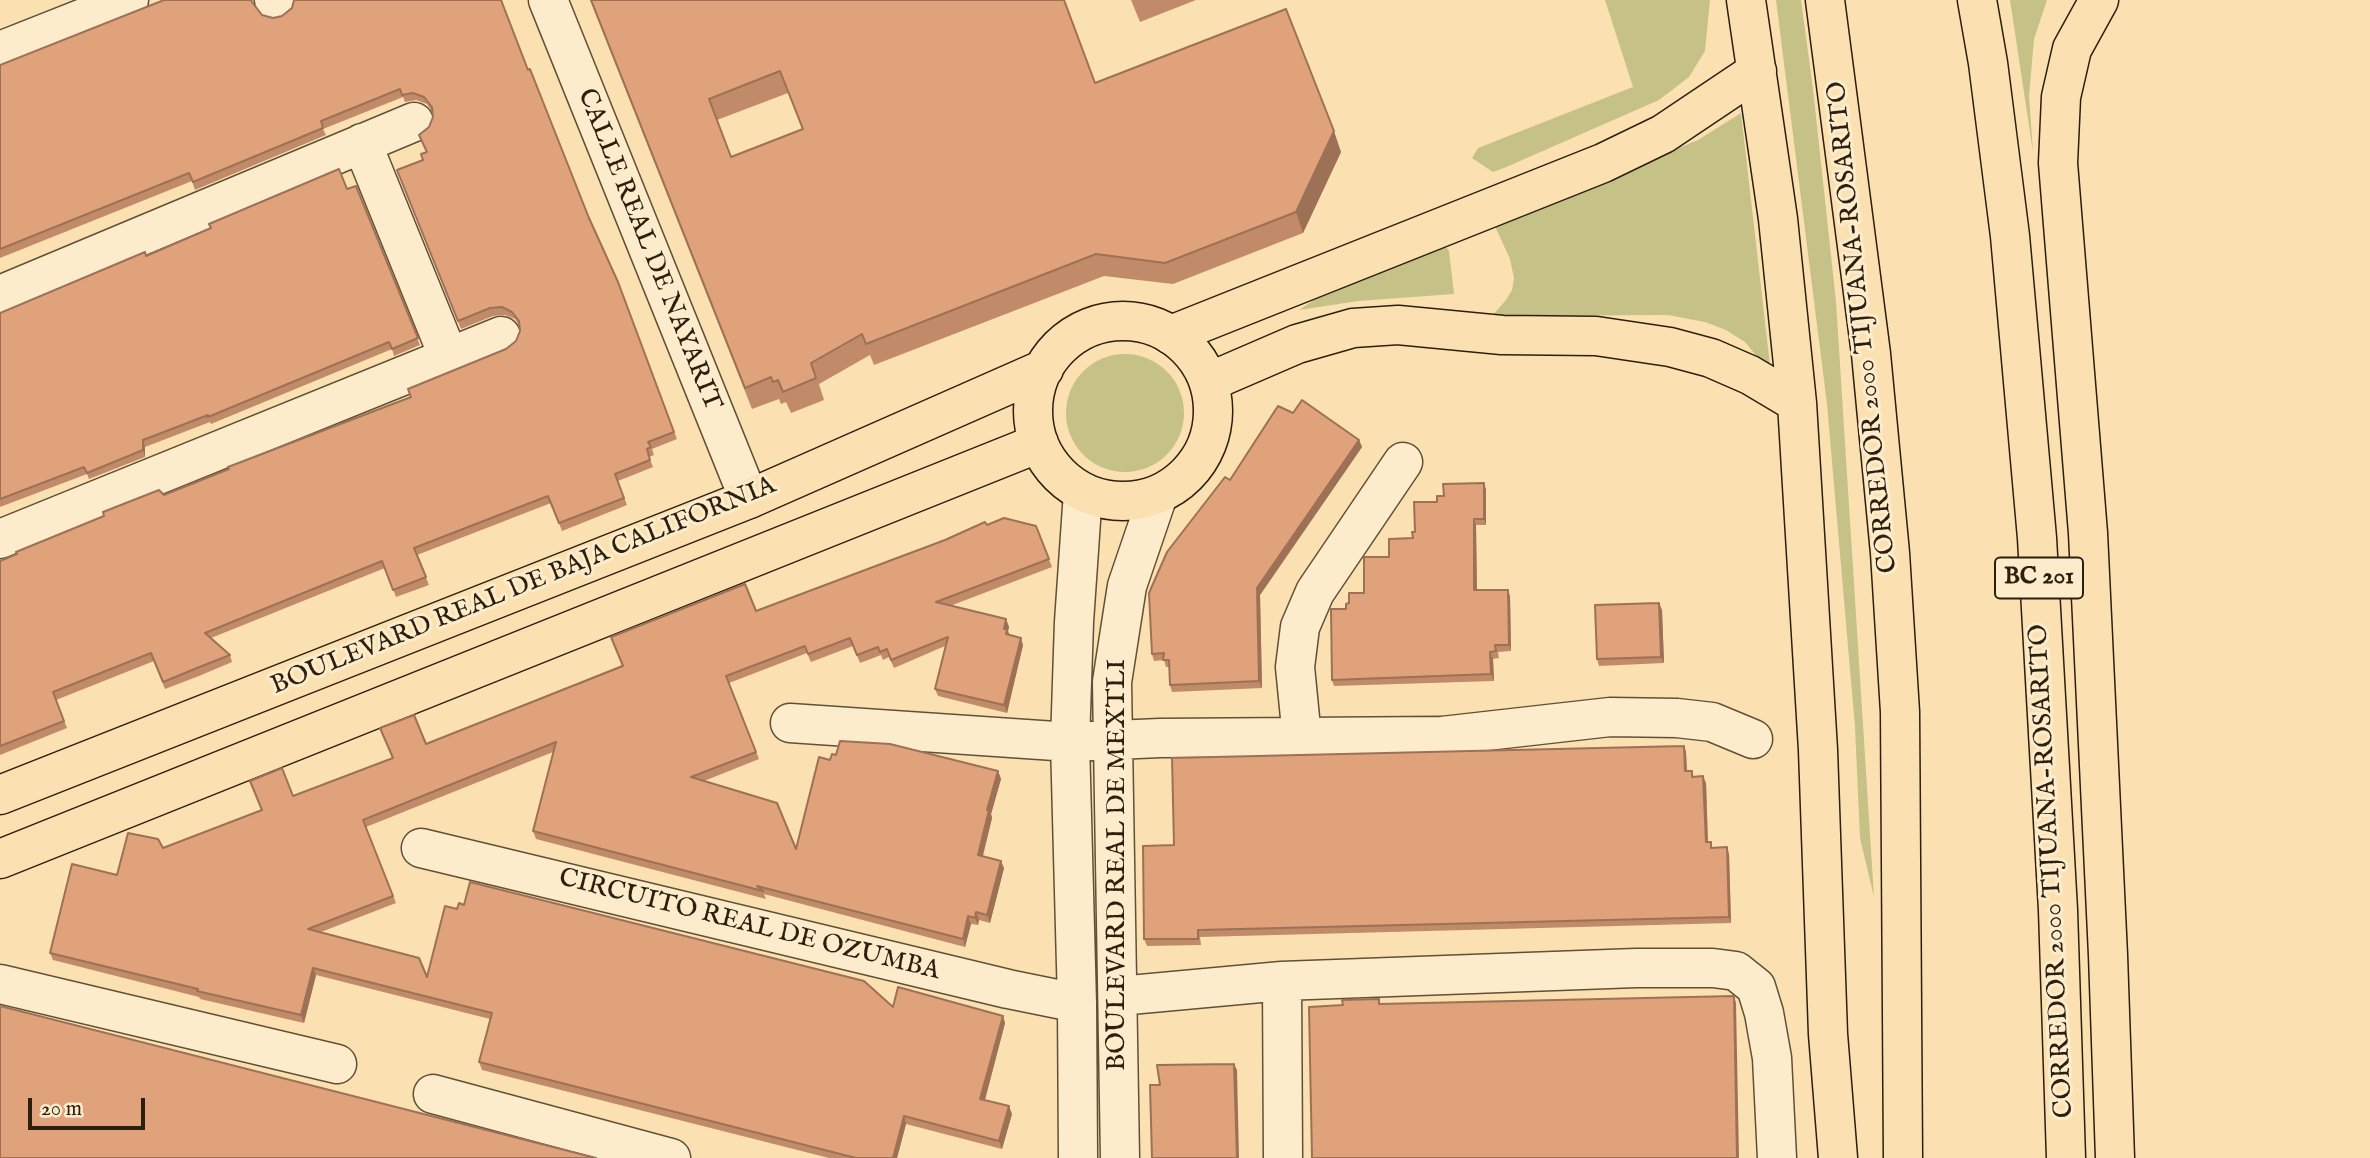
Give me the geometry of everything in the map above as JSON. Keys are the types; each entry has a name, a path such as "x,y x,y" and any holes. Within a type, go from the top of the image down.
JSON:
{"main road":[{"path":"1746,0 1778,219 1797,403 1818,750 1828,1034 1838,1158"},
{"name":"CORREDOR 2000 TIJUANA-ROSARITO","path":"1825,0 1871,354 1890,553 1900,712 1903,1158"},
{"name":"CORREDOR 2000 TIJUANA-ROSARITO","path":"1977,0 1988,63 2010,236 2037,538 2058,910 2066,1158"},
{"path":"2099,0 2072,49 2061,97 2059,163 2088,533 2115,1158"},
{"path":"1171,335 1603,163 1663,134 1757,71"},
{"path":"1124,322 1143,324 1171,335 1194,355 1209,383 1213,416 1206,448 1186,476 1158,495 1133,501 1108,500 1083,492 1064,480 1049,463 1039,443 1033,418 1035,392 1044,369 1061,346 1086,329 1124,322"},
{"path":"1209,383 1297,344 1353,328 1398,326 1502,335 1596,336 1670,347 1711,358 1750,375 1797,403"},
{"name":"BOULEVARD REAL DE BAJA CALIFORNIA","path":"0,795 749,499 1044,369"},
{"path":"0,859 1039,443"}],"street":[{"path":"0,51 129,0"},
{"name":"CALLE REAL DE NAYARIT","path":"548,0 749,499"},
{"path":"0,295 414,122"},
{"path":"362,143 449,358"},
{"path":"0,539 501,337"},
{"path":"1301,738 1295,667 1300,627 1315,592 1403,462"},
{"name":"BOULEVARD REAL DE MEXTLI","path":"1078,1158 1070,742 1074,622 1083,492"},
{"name":"BOULEVARD REAL DE MEXTLI","path":"1121,1158 1112,682 1127,586 1158,495"},
{"path":"790,723 1070,742 1160,738 1443,737 1609,717 1678,718 1712,722 1753,739"},
{"name":"CIRCUITO REAL DE OZUMBA","path":"421,848 1008,989 1077,1003"},
{"path":"1119,996 1282,981 1636,968 1713,968 1736,971 1756,987 1764,1013 1772,1058 1777,1158"},
{"path":"1282,981 1283,1158"},
{"path":"0,984 337,1064"},
{"path":"433,1094 671,1158"}],"shaded area":[{"path":"1605,0 1710,0 1705,51 1689,77 1659,100 1504,168 1493,172 1472,158 1478,148 1633,87"},
{"path":"1776,0 1801,0 1813,89 1836,302 1874,897 1860,838 1855,727 1827,404"},
{"path":"2010,0 2047,0 2034,39 2029,96 2033,152"},
{"path":"1741,113 1771,374 1745,342 1726,330 1705,322 1668,315 1492,316 1512,290 1514,278 1510,259 1494,224 1698,140"},
{"path":"1446,247 1449,251 1454,294 1358,301 1299,310 1314,300"},
{"path":"1125,354 1147,359 1167,371 1179,391 1184,413 1179,435 1167,455 1147,467 1125,472 1103,467 1083,455 1071,435 1066,413 1071,391 1083,371 1103,359"}],"building":[{"path":"164,0 251,0 262,15 273,18 282,16 292,8 294,0 501,0 589,218 618,282 674,432 648,442 651,447 647,449 650,460 615,474 624,498 559,523 548,496 414,548 426,577 393,590 382,561 205,633 230,655 163,682 151,653 53,692 64,721 0,746 0,561 104,516 103,512 159,490 164,495 229,469 228,467 411,397 408,389 506,349 516,341 520,331 519,321 512,312 502,307 490,308 458,321 397,170 423,160 421,154 427,152 419,135 429,127 433,117 432,107 424,97 413,93 402,95 400,89 321,121 323,128 193,182 189,173 0,249 0,65"},
{"path":"591,0 1064,0 1095,83 1286,9 1334,131 1296,212 1165,263 1096,254 866,344 862,334 811,363 816,378 783,392 778,380 773,382 771,377 745,388","holes":["780,71 803,129 731,157 709,99"]},
{"path":"339,169 347,189 356,186 418,338 392,349 389,342 208,417 143,440 143,450 87,473 84,467 0,499 0,313 145,252 146,256 211,228 209,224"},
{"path":"1302,400 1359,440 1257,588 1259,681 1170,685 1169,660 1163,660 1164,653 1152,654 1149,593 1167,552 1225,477 1230,480 1278,406 1293,413"},
{"path":"1484,483 1484,519 1474,519 1474,590 1508,590 1509,645 1495,645 1496,651 1490,652 1491,674 1332,680 1331,609 1346,609 1349,593 1364,593 1364,557 1389,557 1389,539 1413,538 1414,502 1437,502 1437,496 1444,496 1443,484"},
{"path":"1004,518 1036,526 1049,559 936,602 1006,619 1006,634 1021,638 1004,705 935,689 948,637 891,660 887,649 880,652 878,647 857,655 850,638 808,654 805,646 726,676 756,752 691,777 777,803 796,849 819,757 830,760 832,754 836,755 840,741 890,744 998,771 978,855 1001,861 987,915 976,912 975,918 968,916 963,939 757,886 763,891 533,831 556,742 363,820 393,896 308,929 419,958 427,977 445,906 457,909 459,903 464,905 470,882 864,981 893,1007 898,987 1003,1016 980,1099 1009,1106 999,1141 904,1116 893,1158 856,1158 479,1062 492,1013 313,968 301,1015 50,953 72,864 117,875 128,833 158,839 163,848 262,810 250,781 282,768 293,796 393,758 380,728 414,715 426,744 623,666 611,637 745,584 756,611 945,540 985,522 987,525"},
{"path":"1659,603 1661,657 1597,659 1595,605"},
{"path":"1684,746 1685,771 1692,771 1692,777 1703,776 1706,842 1711,842 1711,848 1727,847 1729,917 1198,930 1198,939 1144,939 1143,846 1174,845 1172,758"},
{"path":"1734,996 1737,1158 1312,1158 1309,1007 1343,1005 1342,1000 1379,999 1379,1004"},
{"path":"0,1006 596,1158 0,1158"},
{"path":"1234,1064 1237,1158 1152,1158 1150,1085 1160,1085 1157,1065"}]}
